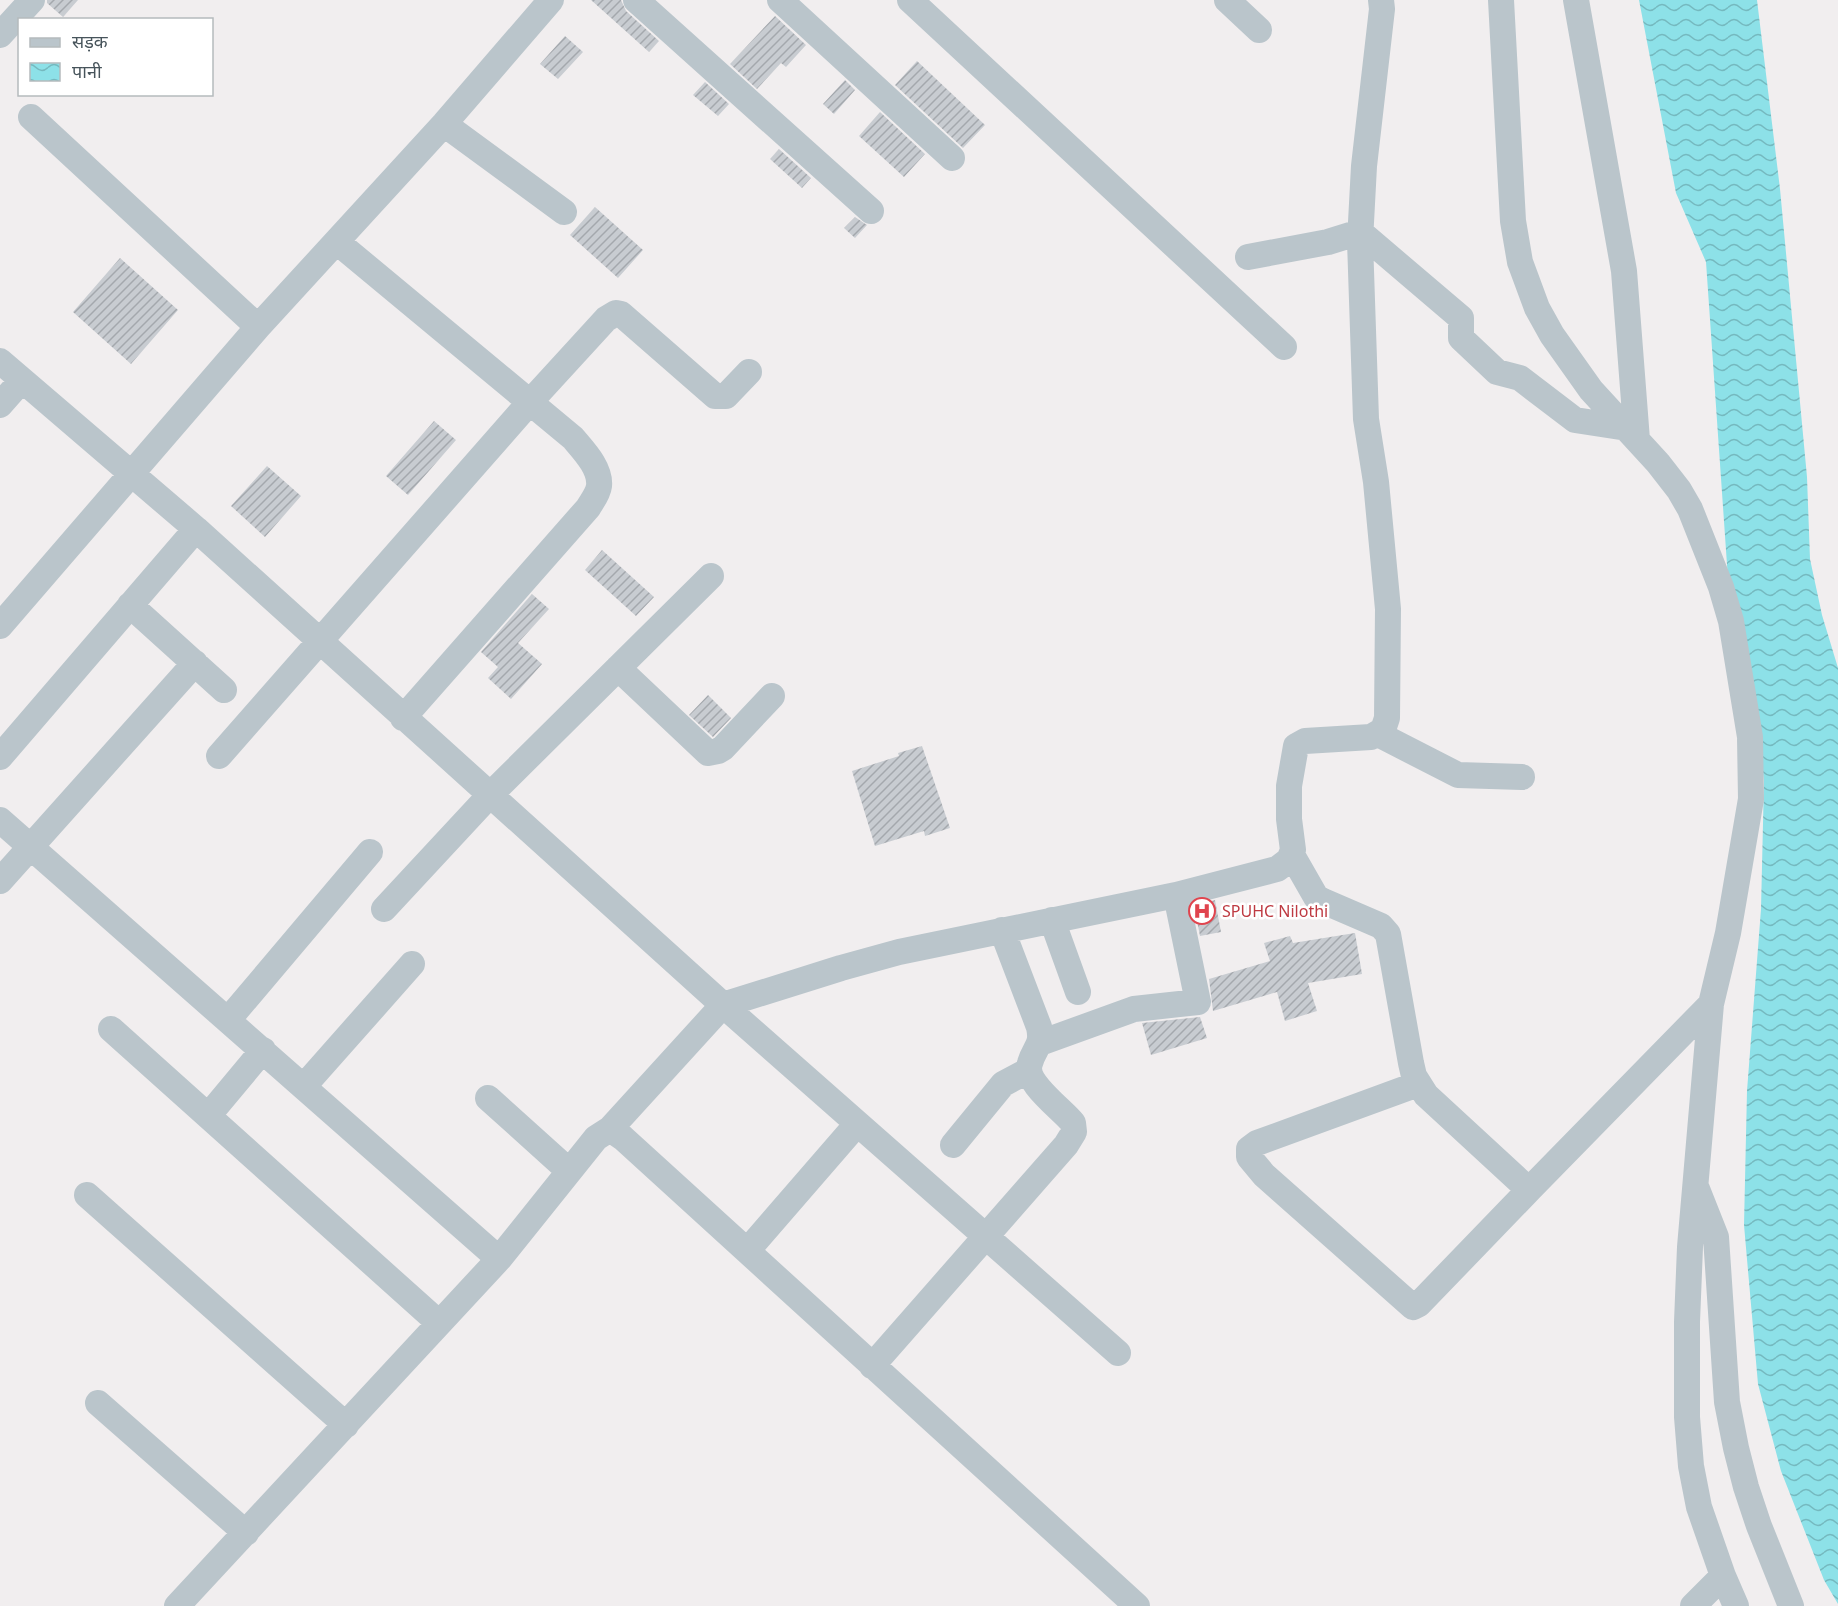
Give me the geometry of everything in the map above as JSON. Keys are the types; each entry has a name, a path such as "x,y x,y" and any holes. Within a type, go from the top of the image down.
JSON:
{"street":[{"path":"0,35 32,0"},
{"path":"636,0 871,212"},
{"path":"780,0 952,158"},
{"path":"910,0 1284,346"},
{"path":"1227,0 1259,30"},
{"path":"1381,0 1374,94 1364,166 1360,232 1366,419 1376,482 1388,609 1387,718 1383,730 1371,737 1305,741 1296,746 1289,786 1292,855 1317,897 1382,926 1388,934 1411,1063 1418,1084 1426,1095 1530,1190"},
{"path":"1501,0 1513,221 1520,262 1537,308 1552,335 1591,390 1679,490 1690,509 1706,547 1731,621 1750,737 1751,800 1728,933 1711,1004 1695,1184 1688,1312 1687,1417 1691,1466 1699,1507 1736,1606"},
{"path":"1576,0 1624,271 1632,434"},
{"path":"0,626 258,327 444,124 542,3"},
{"path":"31,117 258,327"},
{"path":"444,124 564,212"},
{"path":"1248,256 1328,242 1360,232"},
{"path":"1360,232 1461,318 1461,338 1497,372 1520,378 1575,420 1632,434"},
{"path":"337,242 573,438 588,457 599,485 588,508 403,717"},
{"path":"219,756 530,402 601,324 616,313 621,314 715,396 726,396 749,372"},
{"path":"0,361 196,529 489,796 1118,1353"},
{"path":"0,405 22,380"},
{"path":"0,758 196,529"},
{"path":"384,909 489,796 711,576"},
{"path":"130,605 224,690"},
{"path":"0,881 195,663"},
{"path":"618,668 708,753 718,752 723,748 772,696"},
{"path":"1378,734 1458,775 1522,777"},
{"path":"0,820 499,1259"},
{"path":"228,1020 370,852"},
{"path":"177,1606 499,1259 596,1138 610,1129 723,1005 880,958 1002,930 1176,895 1277,869 1284,865 1292,855"},
{"path":"1040,1043 1134,1009 1198,1002 1176,895"},
{"path":"1052,920 1078,992"},
{"path":"872,1366 1066,1145 1074,1132 1073,1123 1038,1088 1029,1070 1030,1062 1040,1043 1039,1027 1002,930"},
{"path":"304,1086 412,964"},
{"path":"1418,1084 1257,1143 1250,1149 1249,1157 1264,1175 1413,1307 1419,1304 1711,1004"},
{"path":"111,1029 439,1323"},
{"path":"208,1116 263,1050"},
{"path":"953,1145 1003,1084 1029,1070"},
{"path":"488,1098 569,1171"},
{"path":"747,1251 857,1124"},
{"path":"610,1129 623,1138 1137,1606"},
{"path":"1695,1184 1716,1237 1727,1402 1736,1448 1756,1516 1791,1606"},
{"path":"87,1195 346,1425"},
{"path":"98,1403 246,1533"},
{"path":"1693,1606 1723,1575"}],"water":[{"path":"1639,0 1757,0 1780,189 1807,477 1810,559 1822,615 1838,668 1838,1604 1824,1580 1781,1471 1758,1384 1744,1225 1747,1091 1761,909 1764,781 1752,685 1728,579 1706,262 1676,193"}],"building":[{"path":"47,0 78,0 63,17 47,3"},
{"path":"591,0 621,0 626,11 659,41 649,52"},
{"path":"775,16 806,45 786,67 781,63 757,89 730,64"},
{"path":"565,36 583,52 558,79 540,64"},
{"path":"917,61 985,125 963,148 895,85"},
{"path":"845,80 855,90 834,114 823,104"},
{"path":"705,82 729,104 718,116 693,95"},
{"path":"880,112 925,154 904,177 859,136"},
{"path":"779,149 811,178 802,188 770,159"},
{"path":"595,207 643,250 618,278 570,235"},
{"path":"855,217 867,225 855,238 844,228"},
{"path":"120,258 178,310 131,364 73,312"},
{"path":"434,421 456,440 408,495 386,476"},
{"path":"267,466 301,496 265,537 231,506"},
{"path":"602,550 654,597 636,616 585,570"},
{"path":"532,594 549,609 518,643 542,664 511,699 488,678 498,667 481,652"},
{"path":"708,695 731,718 713,737 689,715"},
{"path":"922,746 950,828 925,836 924,831 875,846 852,771"},
{"path":"1215,900 1221,932 1200,936 1194,906"},
{"path":"1355,933 1362,974 1308,983 1317,1011 1285,1021 1277,992 1213,1011 1209,979 1270,961 1264,943 1290,936 1293,943"},
{"path":"1200,1017 1207,1038 1151,1055 1142,1023"}],"place":[{"name":"SPUHC Nilothi","path":"1202,911"}]}
